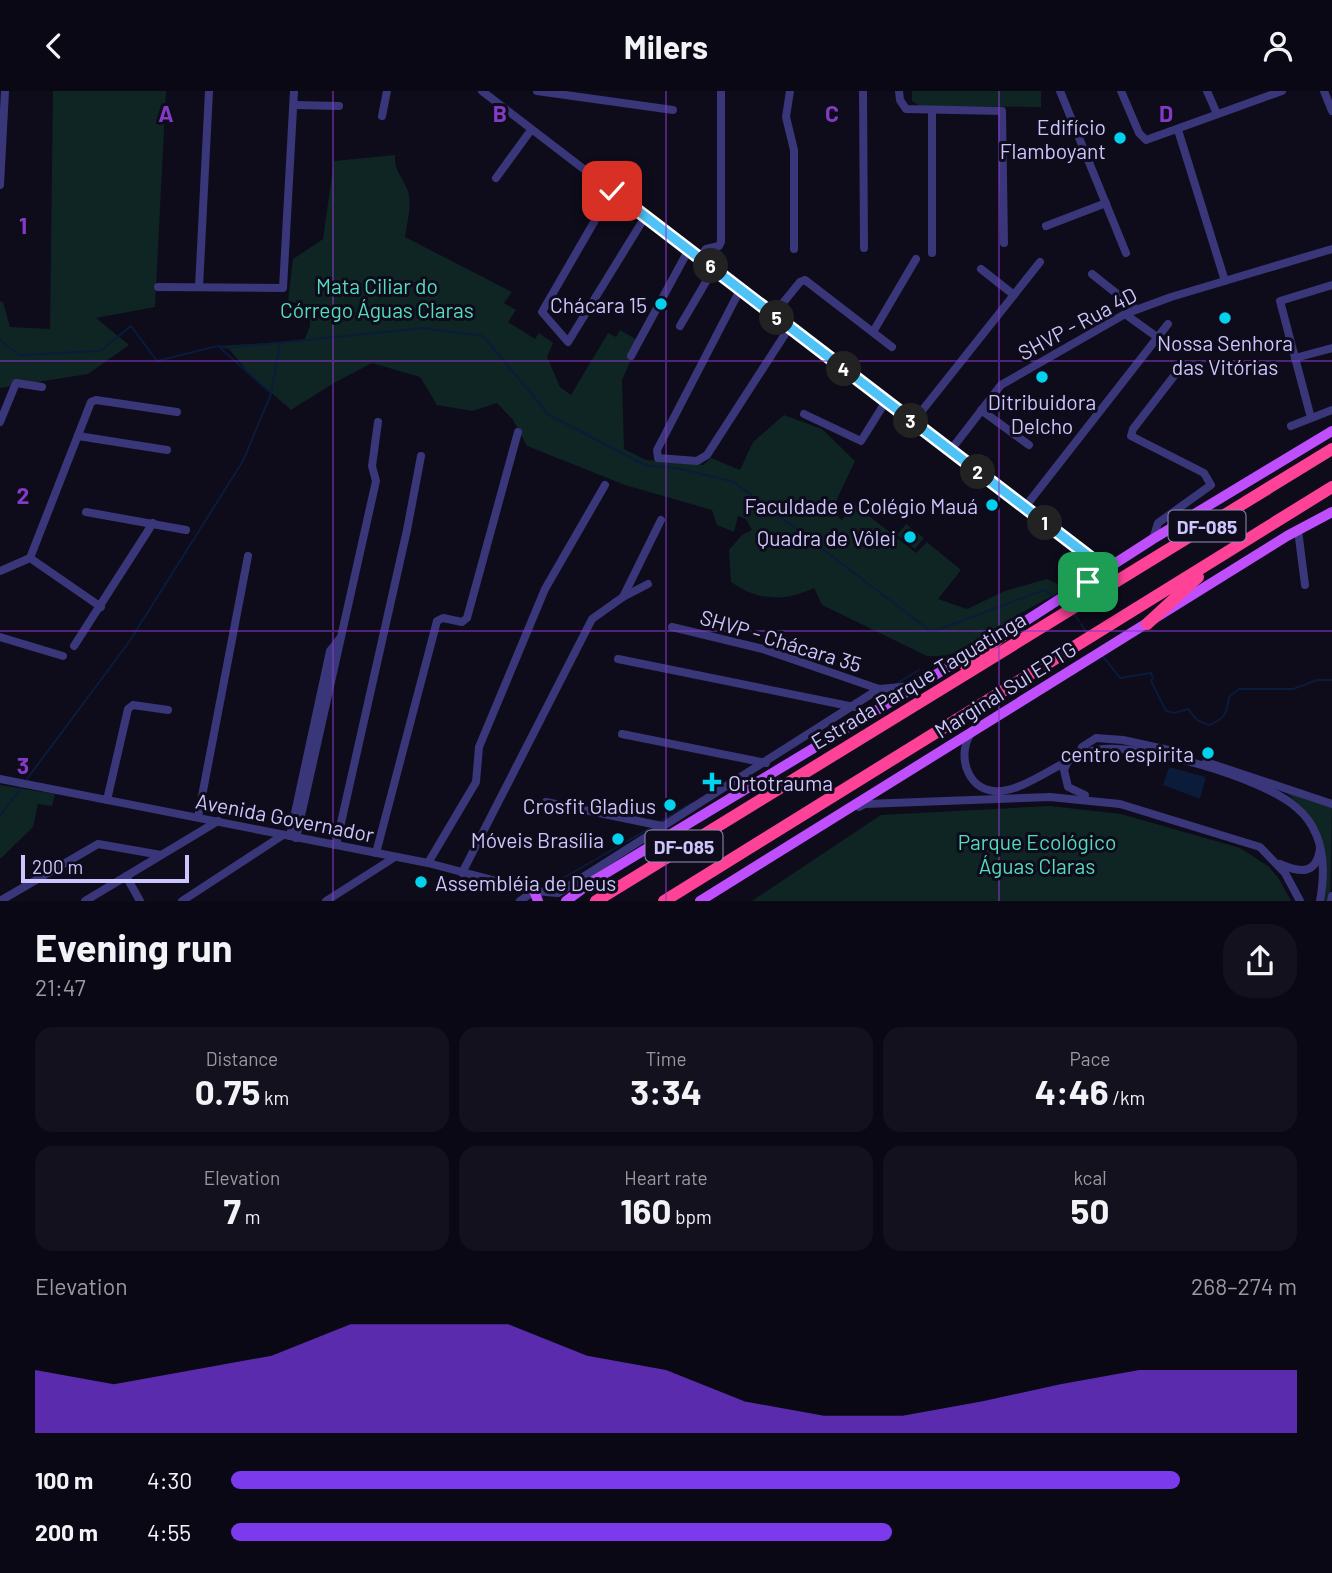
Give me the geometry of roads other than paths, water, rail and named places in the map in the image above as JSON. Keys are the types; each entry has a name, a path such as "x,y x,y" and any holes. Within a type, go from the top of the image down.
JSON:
{"highway":[{"name":"Estrada Parque Taguatinga","path":"596,901 924,690 1065,615 1332,449"},
{"name":"DF-085","path":"664,901 1332,487"},
{"path":"1147,624 1213,563"},
{"path":"924,690 1003,635"}],"main road":[{"path":"1003,635 1332,431"},
{"name":"Marginal Sul EPTG","path":"700,901 1298,530 1332,512"},
{"path":"564,896 924,690"}],"street":[{"path":"0,185 5,91"},
{"path":"199,287 209,91"},
{"path":"158,287 283,288 294,91"},
{"path":"382,116 387,91"},
{"path":"482,91 1091,558 1104,563 1118,562"},
{"path":"537,91 673,110"},
{"path":"700,257 706,249 719,246 720,242 721,91"},
{"path":"790,91 786,117 794,150 794,249"},
{"path":"863,91 864,248"},
{"path":"900,91 904,108 1002,111 1004,243"},
{"path":"1060,91 1126,253"},
{"path":"1121,91 1144,139 1178,130 1282,91"},
{"path":"1207,91 1217,114"},
{"path":"1325,91 1332,111"},
{"path":"293,105 339,106"},
{"path":"932,110 932,253"},
{"path":"496,178 531,130"},
{"path":"1178,130 1225,281"},
{"path":"612,191 542,312 568,342 645,217"},
{"path":"1046,226 1106,203"},
{"path":"631,356 689,249"},
{"name":"SHVP - Rua 4D","path":"950,451 1007,381 1125,314 1332,249"},
{"path":"873,332 916,259"},
{"path":"913,422 1040,262"},
{"path":"680,326 714,268"},
{"path":"981,269 1014,295"},
{"path":"1092,274 1136,309"},
{"path":"773,315 800,282 805,280 892,347"},
{"path":"1311,418 1280,301 1332,285"},
{"path":"740,290 657,450 657,458 697,461 707,455 789,328"},
{"path":"1125,314 1157,337"},
{"path":"1025,507 1168,324"},
{"path":"1295,358 1332,348"},
{"path":"1153,540 1156,526 1211,485 1204,473 1130,436 1174,376"},
{"path":"0,422 16,383 42,387"},
{"path":"0,571 30,558 90,404 94,400 177,412"},
{"path":"804,414 861,440 886,401"},
{"path":"981,410 1029,445"},
{"path":"1291,426 1332,410"},
{"path":"182,901 290,836 341,637 376,481 372,465 378,422"},
{"path":"376,853 437,621 443,618 462,622 467,618 518,432"},
{"path":"78,436 167,450"},
{"path":"337,845 421,456"},
{"path":"428,863 477,782 479,747 545,589 605,485"},
{"path":"86,512 186,530"},
{"path":"623,597 661,520"},
{"path":"74,646 153,523"},
{"path":"1298,530 1305,585"},
{"path":"198,817 248,556"},
{"path":"30,558 101,607"},
{"path":"1088,582 1094,570 1091,558"},
{"path":"462,873 592,619 623,597 648,584"},
{"name":"SHVP - Chácara 35","path":"672,627 763,649 879,689 924,690"},
{"path":"0,637 63,656"},
{"name":"SHVP - Chácara 35","path":"618,659 854,706"},
{"path":"564,896 662,826 766,763 879,689"},
{"path":"107,800 128,709 133,705 168,710"},
{"path":"971,733 965,746 965,766 975,782 994,791 1015,787 1080,754 1120,747 1146,750 1278,794 1298,808 1316,833 1325,871 1320,901"},
{"path":"622,734 766,763"},
{"path":"1300,901 1294,885 1260,847 1242,839 1076,792 1064,779 1068,761 1080,754 1082,747 1097,739 1122,740 1197,759 1332,804"},
{"name":"Avenida Governador","path":"0,779 428,863 536,896 564,896"},
{"path":"840,815 865,804 1050,797 1099,799"},
{"path":"546,802 662,826"},
{"path":"85,901 218,821"},
{"path":"0,901 98,844 162,855"},
{"path":"1277,863 1300,872 1309,871 1315,866 1320,845"},
{"path":"326,901 395,857"},
{"path":"126,876 140,901"},
{"path":"520,901 536,896"},
{"path":"1331,901 1332,896"}],"water":[{"path":"1169,767 1206,777 1200,799 1163,785"}],"waterway":[{"path":"0,340 19,355 100,351 131,326 157,361 217,346 228,348 424,328 483,336 549,415 645,465 681,469 734,482 932,632 1044,590 1054,596"},
{"path":"27,779 129,642 243,461 271,394 280,343"},
{"path":"218,346 271,393"},
{"path":"1073,613 1079,621"},
{"path":"1081,624 1087,633"},
{"path":"1102,655 1120,678 1151,673 1151,681 1166,711 1174,713 1188,709 1197,720 1209,725 1222,718 1229,697 1239,689 1293,689 1317,680 1332,680"},
{"path":"896,684 919,670"},
{"path":"0,816 21,788"},
{"path":"661,821 692,803"},
{"path":"553,884 650,828"}],"place":[{"name":"Edifício Flamboyant","path":"1120,138"},
{"name":"Chácara 15","path":"661,304"},
{"name":"Nossa Senhora das Vitórias","path":"1225,318"},
{"name":"Ditribuidora Delcho","path":"1042,377"},
{"name":"Faculdade e Colégio Mauá","path":"992,505"},
{"name":"Quadra de Vôlei","path":"910,537"},
{"name":"centro espirita","path":"1208,753"},
{"name":"Ortotrauma","path":"712,782"},
{"name":"Crosfit Gladius","path":"670,805"},
{"name":"Móveis Brasília","path":"618,839"},
{"name":"Assembléia de Deus","path":"421,882"}],"park label":[{"name":"Mata Ciliar do Córrego Águas Claras","path":"377,297"},
{"name":"Parque Ecológico Águas Claras","path":"1037,853"}]}
